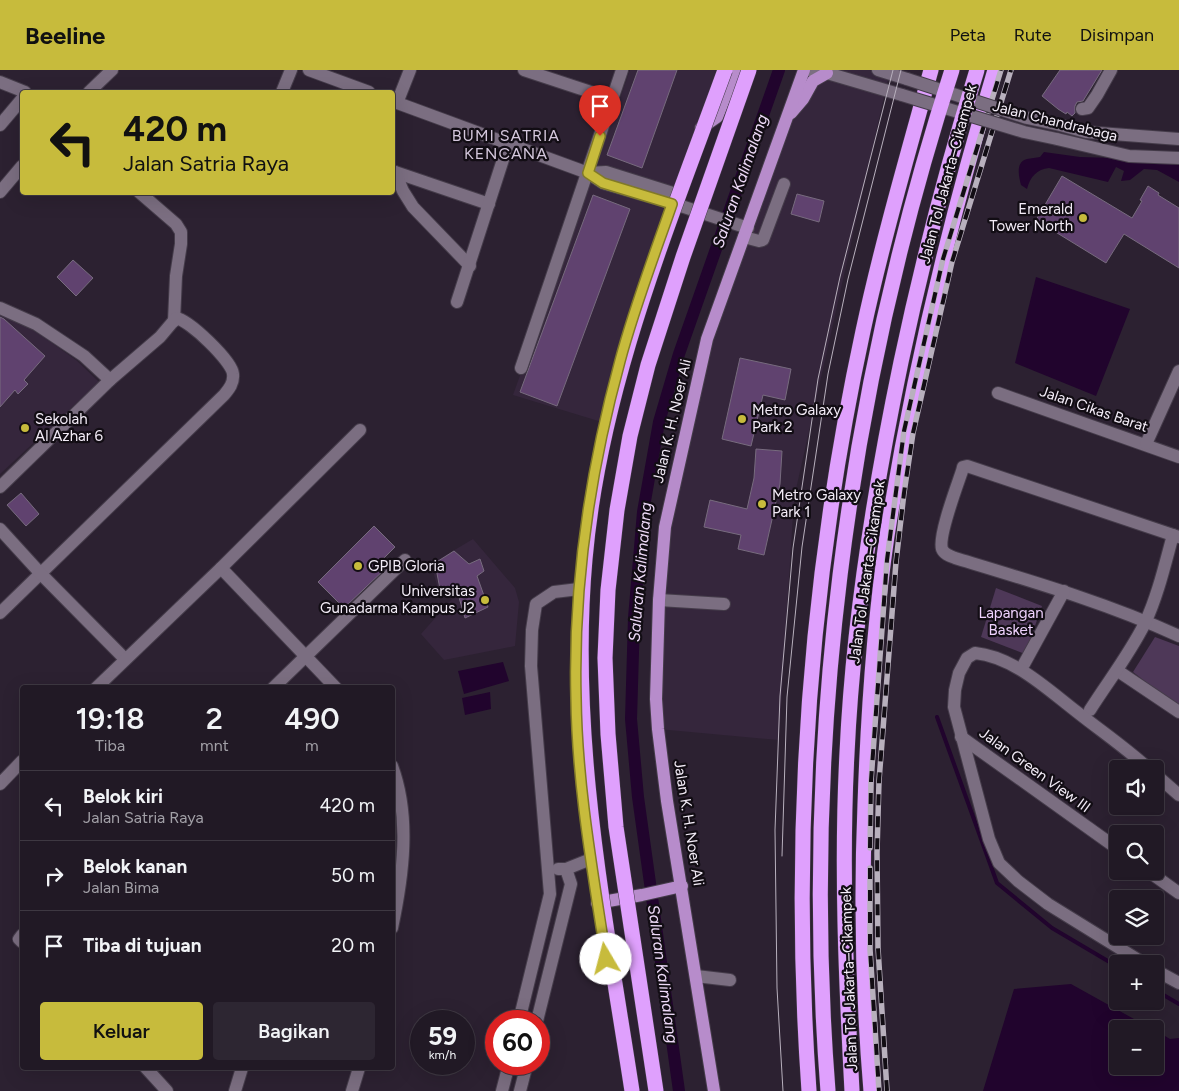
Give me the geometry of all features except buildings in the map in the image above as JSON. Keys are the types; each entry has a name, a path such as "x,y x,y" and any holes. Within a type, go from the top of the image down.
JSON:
{"highway":[{"path":"632,1091 592,829 583,736 580,644 585,558 594,492 608,421 623,362 662,243 725,70"},
{"path":"656,1091 616,827 608,734 605,658 608,590 617,510 630,436 648,365 683,257 749,70"},
{"path":"809,1091 802,955 803,830 814,649 825,544 846,416 863,331 885,235 931,70"},
{"path":"828,1091 821,954 822,823 832,654 842,560 860,448 898,260 952,70"},
{"path":"852,1091 844,933 844,850 847,752 854,658 862,588 889,418 918,282 977,70"},
{"name":"Jalan Tol Jakarta–Cikampek","path":"871,1091 864,950 864,839 871,670 888,536 905,433 926,330 947,238 995,70"}],"main road":[{"path":"625,1091 580,775 576,699 579,589 591,490 620,360 719,70"},
{"path":"697,131 717,117 736,70"},
{"name":"Jalan K. H. Noer Ali","path":"714,1091 696,976 677,887 658,729 656,699 659,600 666,527 707,339 743,230 804,70"},
{"path":"786,118 803,99 813,81 827,73"},
{"path":"597,903 642,896 677,887"}],"street":[{"path":"91,90 112,70"},
{"path":"283,90 292,70"},
{"path":"309,70 364,90"},
{"path":"410,70 395,102 588,173 603,183 674,199 743,230 760,241 764,240 784,184"},
{"path":"524,70 550,74 612,99"},
{"path":"521,368 622,70"},
{"name":"Jalan Chandrabaga","path":"810,70 827,73 1024,132 1129,156 1179,158"},
{"name":"Jalan Chandrabaga","path":"878,70 1027,118 1086,132 1179,139"},
{"path":"1082,109 1088,108 1111,70"},
{"path":"0,82 20,90"},
{"path":"0,124 20,101"},
{"path":"458,302 508,144"},
{"path":"0,192 20,168"},
{"path":"395,172 488,204"},
{"path":"395,174 413,206 470,266"},
{"path":"142,195 176,224 180,232 181,244 176,276 174,321"},
{"path":"0,308 36,324 84,356 110,380"},
{"path":"0,487 110,380 160,337 176,318 183,320 222,354 233,372 232,383 229,389 0,613"},
{"path":"1146,444 1179,371"},
{"name":"Jalan Cikas Barat","path":"998,392 1179,457"},
{"path":"99,685 221,568 360,430"},
{"path":"1090,710 1118,671 1146,621 1176,536 972,466 964,467 942,537 942,547 946,554 1064,591 1146,621 1179,636"},
{"path":"0,529 41,574 125,659"},
{"path":"276,685 405,560"},
{"path":"221,568 333,685"},
{"path":"522,1010 550,894 531,666 532,630 536,604 554,592 579,589"},
{"path":"1024,664 1064,591"},
{"path":"659,600 724,604"},
{"name":"Jalan Green View III","path":"1109,843 961,737 954,707 956,682 966,658 971,654 979,654 1002,661 1026,674 1138,760"},
{"path":"1118,671 1179,712"},
{"path":"961,737 989,839 999,863 1018,881 1048,904 1130,955"},
{"path":"0,784 20,763"},
{"path":"395,777 403,816 403,845 401,874 395,910"},
{"path":"1164,782 1179,795"},
{"path":"548,870 566,869 591,860"},
{"path":"540,1010 571,884 566,869"},
{"path":"1161,880 1179,893"},
{"path":"1164,975 1179,983"},
{"path":"696,976 730,980"},
{"path":"148,1070 168,1091"},
{"path":"235,1091 241,1070"},
{"path":"352,1091 357,1070"},
{"path":"502,1091 506,1075"},
{"path":"520,1091 524,1075"}],"shaded area":[{"path":"630,70 719,70 605,423 513,395"},
{"path":"805,70 890,70 794,498 779,740 658,729 670,528 707,339"},
{"path":"1044,152 1080,157 1179,160 1179,182 1157,170 1144,169 1130,180 1121,181 1124,171 1116,167 1108,182 1049,168 1035,174 1027,189 1021,185 1019,166 1027,159 1040,157"},
{"path":"1036,277 1130,309 1096,396 1015,363"},
{"name":"Sekolah Al Azhar 6","path":"0,314 25,324 76,360 99,382 0,474"},
{"name":"Universitas Gunadarma Kampus J2","path":"473,539 515,588 519,602 515,646 444,660 421,634 452,599 438,589 431,564"},
{"path":"503,662 509,681 464,694 458,671"},
{"path":"490,692 491,709 465,715 462,698"},
{"path":"1071,984 1109,1005 1109,1010 1118,1010 1136,1020 1109,1020 1109,1075 1164,1075 1164,1035 1170,1039 1179,1038 1179,1091 983,1091 1014,989"}],"green space":[{"name":"Lapangan Basket","path":"996,588 1042,606 1025,654 981,637"},
{"path":"1155,637 1179,646 1179,708 1133,672"}],"waterway":[{"name":"Saluran Kalimalang","path":"679,1091 638,797 631,719 634,618 643,512 659,422 679,354 779,70"},
{"path":"937,717 997,883 1052,928 1109,962"},
{"path":"1164,995 1179,1004"}],"tram line":[{"path":"783,1091 777,988 775,830 780,696 793,548 818,379 840,277 893,70"},
{"path":"782,856 787,697 802,547 828,374 848,279 901,70"}],"railway":[{"path":"870,848 871,781 887,560 904,431 943,259 1001,70"},
{"path":"887,1091 878,948 877,853 879,781 896,562 904,493 913,433 952,262 1011,70"},
{"path":"870,868 870,949 879,1091"}],"place":[{"name":"Emerald Tower North","path":"1083,218"},
{"name":"Metro Galaxy Park 2","path":"742,419"},
{"name":"Sekolah Al Azhar 6","path":"25,428"},
{"name":"Metro Galaxy Park 1","path":"762,504"},
{"name":"GPIB Gloria","path":"358,566"},
{"name":"Universitas Gunadarma Kampus J2","path":"485,600"}],"district":[{"name":"BUMI SATRIA KENCANA","path":"506,144"}],"route":[{"path":"600,136 588,173 603,183 672,204 620,360 608,407 591,490 579,589 576,699 580,775 606,959"}]}
